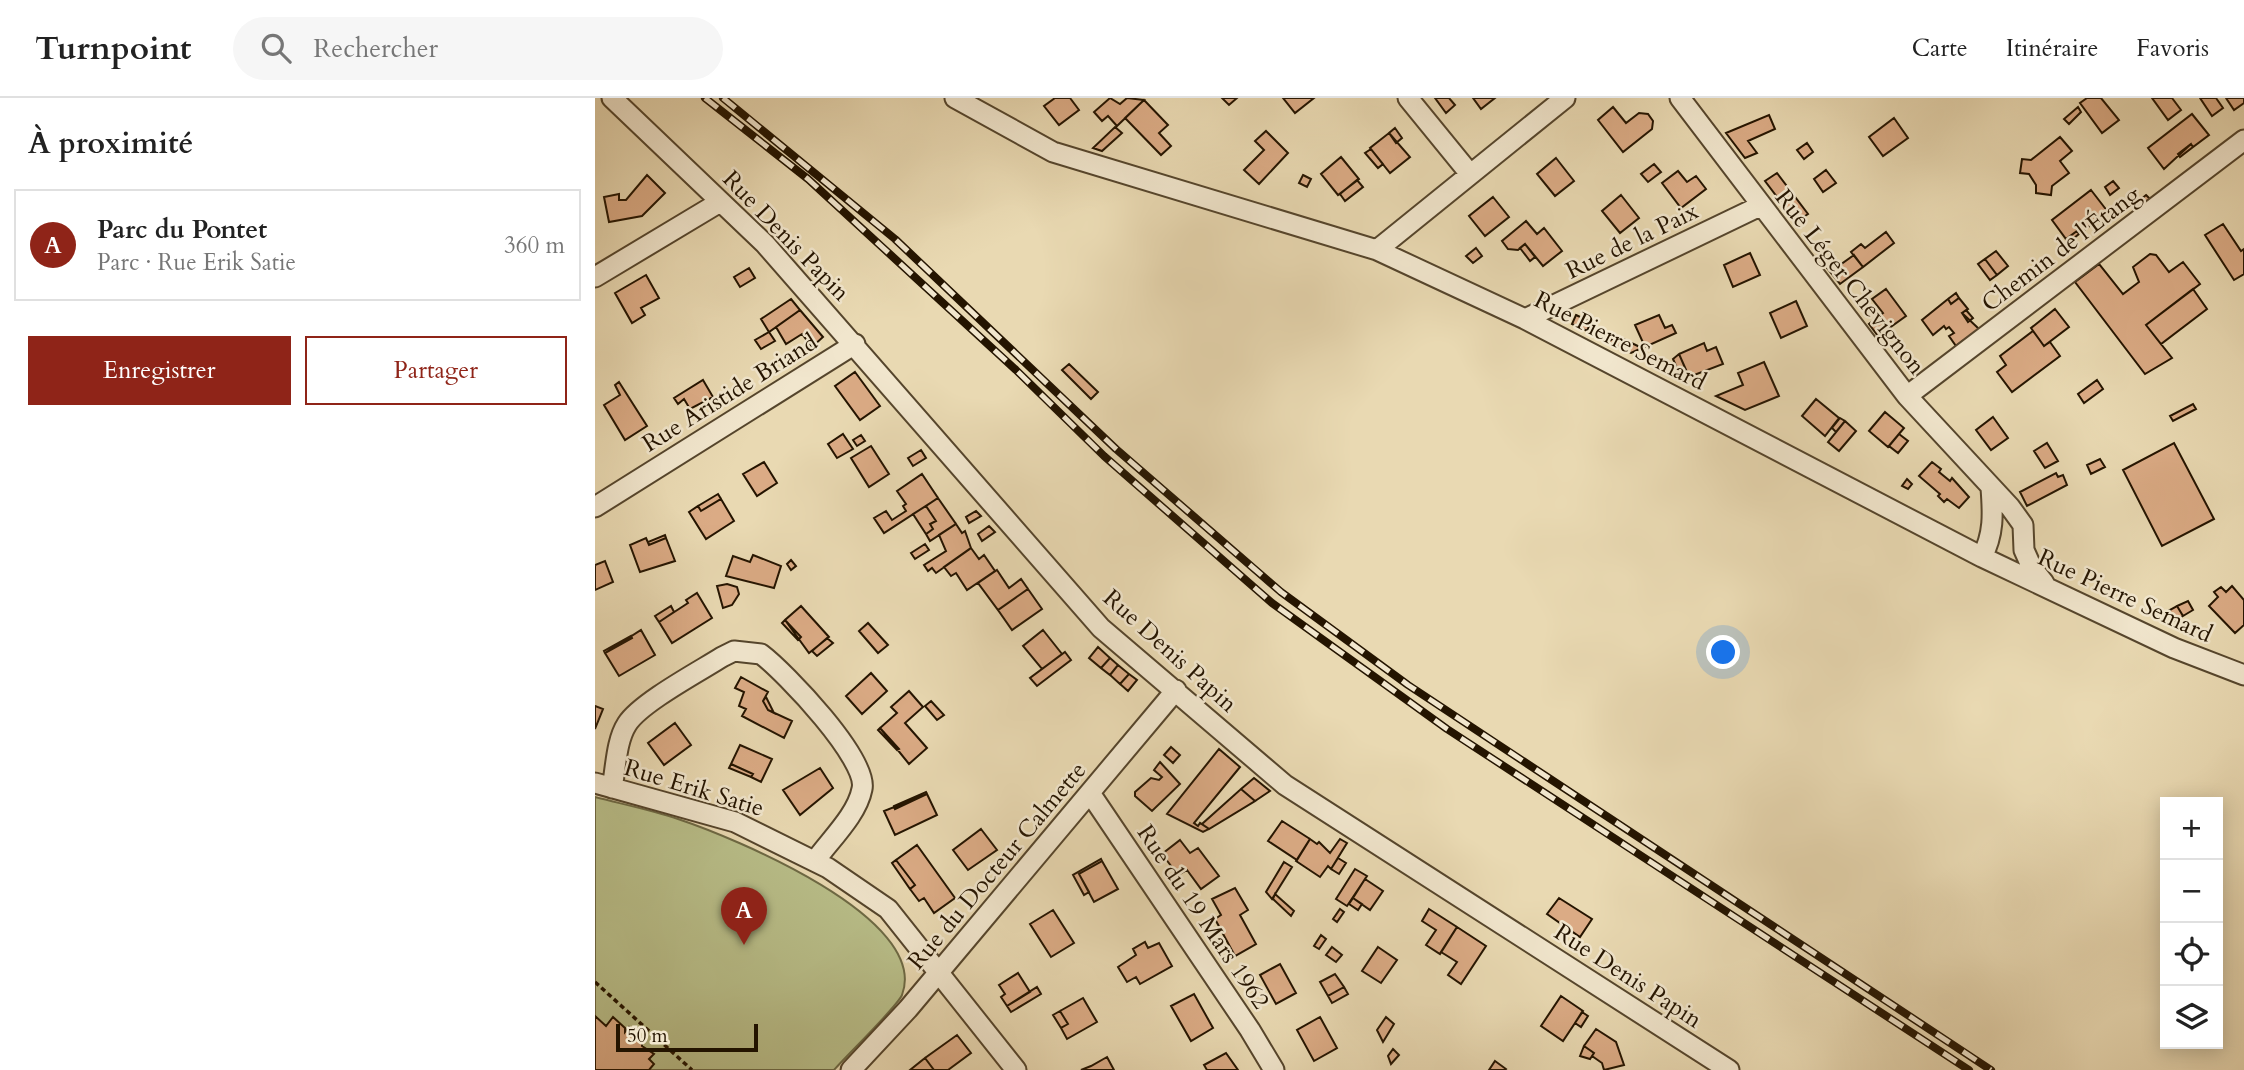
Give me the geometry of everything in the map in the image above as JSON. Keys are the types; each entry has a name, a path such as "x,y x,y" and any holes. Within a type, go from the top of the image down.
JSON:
{"street":[{"name":"Rue Denis Papin","path":"612,98 765,244 1101,628 1285,785 1729,1070"},
{"name":"Rue Pierre Semard","path":"955,98 1053,152 1377,250 1525,319 1982,557 2174,648 2244,675"},
{"path":"1408,98 1469,174"},
{"path":"1377,250 1566,98"},
{"name":"Rue Léger Chevignon","path":"1679,98 1907,396 2023,526 2024,545 2032,568 2047,587"},
{"name":"Chemin de l'Étang","path":"1907,396 2244,140"},
{"path":"595,277 720,202"},
{"name":"Rue de la Paix","path":"1525,319 1761,206"},
{"name":"Rue Aristide Briand","path":"595,507 855,344"},
{"path":"1982,557 1990,542 1994,515 1991,488"},
{"path":"1982,557 2002,556 2024,545"},
{"path":"603,786 627,723 640,711 734,651 761,654 848,749 862,776 863,788 855,806 815,861"},
{"name":"Rue du Docteur Calmette","path":"851,1070 939,973 1176,690"},
{"name":"Rue Erik Satie","path":"603,786 735,822 815,861 888,909 1017,1070"},
{"name":"Rue du 19 Mars 1962","path":"1090,793 1250,1030 1274,1070"}],"path":[{"path":"595,982 692,1070"}],"green space":[{"path":"595,797 678,819 740,843 821,885 858,910 887,938 903,966 902,995 834,1070 595,1070"}],"building":[{"path":"1055,98 1070,98 1079,110 1059,125 1044,106"},
{"path":"1110,98 1120,104 1127,98 1144,100 1117,126 1108,116 1102,121 1094,112"},
{"path":"1222,98 1237,98 1229,105"},
{"path":"1283,98 1314,98 1295,113"},
{"path":"1435,98 1449,98 1455,105 1446,113"},
{"path":"1473,98 1495,98 1481,109"},
{"path":"2087,98 2101,98 2119,120 2102,133 2080,103"},
{"path":"2152,98 2172,98 2181,110 2168,120"},
{"path":"2200,98 2216,98 2223,108 2212,116"},
{"path":"2226,98 2244,98 2244,103 2234,110"},
{"path":"1144,100 1168,125 1159,133 1171,146 1161,155 1125,118"},
{"path":"1613,107 1626,123 1639,113 1648,114 1653,121 1652,129 1623,152 1598,120"},
{"path":"2078,107 2081,112 2069,124 2064,119"},
{"path":"2192,114 2209,135 2193,147 2191,144 2164,169 2148,148"},
{"path":"1769,115 1775,129 1748,141 1757,153 1745,158 1726,133"},
{"path":"1894,118 1908,138 1883,156 1869,137"},
{"path":"1115,127 1122,133 1102,151 1093,148"},
{"path":"1395,128 1402,138 1396,143 1389,133"},
{"path":"1266,131 1288,153 1259,184 1244,170 1264,150 1255,141"},
{"path":"1389,133 1410,157 1390,173 1370,148"},
{"path":"2060,137 2072,151 2060,161 2069,173 2052,186 2051,195 2036,193 2036,185 2029,174 2020,173 2022,159 2031,160"},
{"path":"1807,143 1813,152 1804,159 1797,150"},
{"path":"2191,144 2193,147 2180,157 2178,154"},
{"path":"1371,149 1383,164 1378,168 1365,153"},
{"path":"1341,157 1359,179 1338,195 1321,174"},
{"path":"1556,158 1574,181 1555,196 1537,174"},
{"path":"1654,164 1661,172 1648,182 1641,174"},
{"path":"1826,170 1836,183 1823,192 1814,179"},
{"path":"1678,171 1687,182 1696,176 1706,189 1681,208 1662,183"},
{"path":"1777,173 1808,214 1796,222 1765,181"},
{"path":"647,175 665,193 642,216 609,222 604,197 619,194 619,200 626,200"},
{"path":"1303,175 1311,179 1307,187 1299,183"},
{"path":"1357,180 1363,187 1345,201 1340,194"},
{"path":"2113,181 2119,188 2110,195 2105,187"},
{"path":"2091,190 2108,212 2079,234 2077,231 2066,239 2052,220"},
{"path":"1621,195 1639,218 1620,233 1602,211"},
{"path":"2146,195 2150,199 2142,205 2139,201"},
{"path":"1493,197 1509,217 1485,236 1469,216"},
{"path":"1526,221 1537,234 1544,228 1562,251 1543,266 1525,244 1518,250 1508,249 1502,241"},
{"path":"2223,224 2241,251 2244,249 2244,274 2234,280 2205,235"},
{"path":"2077,231 2079,234 2069,242 2066,239"},
{"path":"1886,232 1894,243 1863,267 1851,252 1861,244 1865,248"},
{"path":"1525,244 1535,257 1530,261 1520,248"},
{"path":"1476,248 1482,256 1473,263 1466,256"},
{"path":"1996,251 2008,266 1997,275 1985,259"},
{"path":"1750,253 1760,275 1733,287 1724,265"},
{"path":"2150,254 2156,255 2169,272 2183,262 2200,284 2146,325 2172,358 2145,374 2075,282 2099,264 2123,294 2139,282 2133,267"},
{"path":"1854,255 1863,267 1840,284 1827,268 1834,263 1837,267"},
{"path":"1985,259 1997,275 1990,280 1978,264"},
{"path":"749,268 755,278 740,287 734,277"},
{"path":"646,275 659,298 641,308 645,315 632,323 615,293"},
{"path":"1886,289 1906,316 1878,336 1869,324 1883,313 1872,299"},
{"path":"2193,289 2207,309 2161,344 2146,325"},
{"path":"1956,293 1959,298 1951,304 1948,299"},
{"path":"1959,298 1968,309 1962,313 1979,329 1956,346 1949,336 1954,333 1949,327 1946,329 1944,326 1933,335 1922,320 1948,299 1951,304"},
{"path":"791,299 800,310 769,332 761,319"},
{"path":"1796,301 1807,326 1781,338 1770,313"},
{"path":"2055,309 2069,327 2044,346 2031,328"},
{"path":"800,310 823,337 812,347 802,334 786,344 776,327"},
{"path":"1966,310 1973,318 1968,322 1962,313"},
{"path":"1576,315 1591,322 1587,331 1572,324"},
{"path":"1659,315 1665,328 1672,325 1676,333 1645,347 1635,325"},
{"path":"2033,331 2044,346 2050,342 2060,356 2012,392 1997,372 2006,365 2000,356"},
{"path":"769,332 775,341 761,349 755,340"},
{"path":"1617,336 1642,348 1631,353 1608,342"},
{"path":"1704,343 1707,351 1716,347 1723,364 1689,377 1679,354"},
{"path":"1679,354 1687,372 1680,375 1673,359"},
{"path":"1764,362 1779,396 1745,410 1716,396 1743,385 1738,373"},
{"path":"1069,364 1098,392 1091,399 1062,370"},
{"path":"855,372 880,406 860,420 835,386"},
{"path":"703,380 713,397 690,409 684,399 678,404 674,398"},
{"path":"2097,380 2103,389 2084,403 2078,394"},
{"path":"619,382 647,426 625,440 604,405 620,395 615,385"},
{"path":"1816,399 1839,418 1825,436 1802,416"},
{"path":"2193,404 2196,409 2173,421 2170,416"},
{"path":"1885,412 1904,428 1888,447 1869,431"},
{"path":"1993,417 2008,438 1991,450 1976,430"},
{"path":"1840,418 1845,421 1836,432 1832,428"},
{"path":"1845,421 1856,431 1839,451 1828,442"},
{"path":"843,434 853,449 837,458 828,444"},
{"path":"1899,434 1908,441 1898,453 1889,446"},
{"path":"861,435 865,441 857,446 853,440"},
{"path":"2047,443 2058,461 2045,468 2034,451"},
{"path":"2174,443 2214,519 2162,546 2123,470"},
{"path":"871,446 889,474 869,487 851,458"},
{"path":"921,450 926,458 913,466 908,458"},
{"path":"2100,459 2105,467 2091,474 2087,465"},
{"path":"764,462 777,483 757,496 743,474"},
{"path":"1932,462 1941,469 1939,472 1950,481 1952,478 1969,497 1959,508 1947,499 1944,502 1938,496 1940,494 1919,476"},
{"path":"2056,473 2058,477 2063,475 2067,485 2027,506 2020,492"},
{"path":"922,474 938,498 884,533 874,518 886,511 892,520 906,511 903,506 906,504 897,491"},
{"path":"1907,479 1912,484 1908,489 1902,486"},
{"path":"718,494 721,499 701,511 698,506"},
{"path":"938,498 956,524 930,541 926,534 933,529 930,524 936,521 926,506"},
{"path":"721,499 734,521 706,539 689,512 698,506 701,511"},
{"path":"926,506 936,521 930,524 933,529 926,534 913,514"},
{"path":"976,511 981,516 969,523 966,517"},
{"path":"956,524 962,533 965,531 971,548 936,573 932,568 928,571 924,565 946,551 939,535"},
{"path":"989,526 995,532 982,541 978,534"},
{"path":"665,535 666,538 649,545 648,542"},
{"path":"646,538 649,545 666,538 675,561 640,572 630,545"},
{"path":"925,544 929,550 915,559 911,553"},
{"path":"971,548 979,559 984,555 995,571 967,590 956,573 951,576 944,567"},
{"path":"753,555 781,566 774,588 726,576 733,556 750,562"},
{"path":"791,560 796,566 791,570 787,564"},
{"path":"605,561 613,582 595,590 595,565"},
{"path":"997,570 1009,588 1021,579 1028,589 998,610 978,583"},
{"path":"727,584 737,587 739,594 732,605 723,608 717,586"},
{"path":"2232,586 2244,600 2244,625 2235,633 2209,606 2218,597 2214,592 2221,587 2226,592"},
{"path":"1028,589 1042,609 1012,630 998,610"},
{"path":"697,593 712,618 672,643 659,622 688,603 686,600"},
{"path":"2188,601 2193,610 2183,616 2177,606"},
{"path":"671,606 674,612 659,622 655,616"},
{"path":"801,606 829,637 809,653 785,620"},
{"path":"2177,606 2183,616 2169,624 2157,617"},
{"path":"785,620 801,637 798,640 782,623"},
{"path":"868,623 888,645 878,653 859,631"},
{"path":"641,630 655,655 619,676 605,653"},
{"path":"1043,630 1062,654 1042,669 1023,646"},
{"path":"631,636 632,638 605,653 604,651"},
{"path":"827,638 833,643 817,656 812,651"},
{"path":"1098,647 1110,658 1101,668 1089,658"},
{"path":"1065,652 1071,660 1037,686 1030,678"},
{"path":"1110,658 1118,665 1110,675 1101,668"},
{"path":"1118,665 1129,674 1120,684 1110,675"},
{"path":"871,673 887,691 862,714 846,696"},
{"path":"1129,674 1137,680 1128,691 1120,684"},
{"path":"741,677 768,692 763,701 768,710 792,721 784,738 742,716 746,709 739,706 744,692 735,688"},
{"path":"909,691 923,707 905,723 927,748 909,764 880,728 897,713 891,707"},
{"path":"766,697 774,713 768,710 763,701"},
{"path":"931,701 944,715 937,720 925,706"},
{"path":"595,706 603,709 595,729"},
{"path":"675,723 691,745 664,765 648,743"},
{"path":"880,728 899,749 878,730"},
{"path":"740,745 772,759 761,782 751,777 753,774 731,764"},
{"path":"1171,747 1180,755 1173,763 1164,755"},
{"path":"1219,749 1240,767 1194,823 1198,826 1200,823 1209,829 1203,832 1167,814"},
{"path":"1160,762 1180,784 1152,811 1135,796 1135,792 1151,778 1159,780 1162,777 1154,770"},
{"path":"731,764 753,774 751,777 729,768"},
{"path":"820,768 833,788 800,815 783,790"},
{"path":"1254,778 1270,791 1255,801 1241,789"},
{"path":"1241,789 1255,801 1209,829 1202,824"},
{"path":"926,792 927,794 895,809 894,806"},
{"path":"927,794 937,815 895,835 884,811"},
{"path":"1282,821 1310,839 1297,860 1268,841"},
{"path":"981,829 997,850 968,870 953,850"},
{"path":"1310,839 1317,844 1319,842 1330,853 1340,839 1347,843 1331,869 1328,866 1320,877 1296,861"},
{"path":"1180,840 1190,853 1198,848 1219,876 1201,889 1187,870 1178,875 1162,854"},
{"path":"917,845 955,898 934,913 924,898 919,901 910,889 915,885 896,860"},
{"path":"1338,858 1346,863 1339,874 1331,869"},
{"path":"1101,859 1102,861 1079,874 1089,892 1084,895 1073,875"},
{"path":"896,860 915,885 910,889 892,863"},
{"path":"1102,861 1118,889 1094,902 1079,874"},
{"path":"1284,862 1292,867 1272,899 1266,892"},
{"path":"1355,869 1367,876 1347,906 1336,899"},
{"path":"1365,879 1383,891 1370,910 1353,898"},
{"path":"1235,888 1248,910 1240,915 1256,944 1235,956 1215,919 1221,915 1212,899"},
{"path":"1275,894 1294,911 1291,916 1273,899"},
{"path":"1353,898 1362,904 1358,910 1349,904"},
{"path":"1559,898 1592,919 1580,937 1547,914"},
{"path":"1340,909 1344,912 1337,922 1333,919"},
{"path":"1429,909 1457,927 1440,954 1426,945 1436,930 1422,921"},
{"path":"1053,910 1074,943 1051,957 1030,924"},
{"path":"1457,927 1486,946 1461,984 1448,975 1457,962 1441,952"},
{"path":"1321,935 1326,939 1319,949 1314,946"},
{"path":"1145,942 1148,948 1159,943 1172,966 1140,984 1136,977 1127,982 1118,967 1136,955 1133,949"},
{"path":"1332,947 1342,955 1336,962 1326,955"},
{"path":"1378,947 1397,960 1381,983 1362,971"},
{"path":"1280,964 1296,993 1276,1004 1260,975"},
{"path":"1018,973 1030,992 1007,1006 1001,997 1005,994 999,985"},
{"path":"1335,974 1344,987 1328,996 1320,982"},
{"path":"1037,987 1041,994 1011,1012 1007,1006"},
{"path":"1344,987 1348,994 1332,1003 1328,996"},
{"path":"1194,994 1213,1028 1191,1041 1171,1006"},
{"path":"1561,996 1583,1011 1563,1041 1541,1026"},
{"path":"1083,998 1097,1022 1067,1039 1061,1028 1068,1024 1060,1011"},
{"path":"1060,1011 1068,1024 1061,1028 1053,1015"},
{"path":"1582,1012 1588,1016 1581,1027 1575,1023"},
{"path":"595,1016 606,1026 613,1017 625,1028 625,1032 629,1027 642,1039 642,1046 654,1054 649,1059 654,1064 649,1070 595,1070"},
{"path":"1320,1017 1337,1048 1314,1061 1297,1030"},
{"path":"1386,1017 1394,1024 1383,1042 1377,1030"},
{"path":"1596,1029 1616,1042 1624,1065 1604,1070 1602,1063 1592,1056 1594,1053 1584,1046"},
{"path":"957,1035 971,1053 948,1070 934,1070 925,1058"},
{"path":"1584,1046 1594,1053 1590,1059 1580,1056"},
{"path":"1393,1049 1399,1055 1391,1064 1388,1056"},
{"path":"1226,1053 1238,1070 1207,1070 1204,1065"},
{"path":"1107,1057 1114,1070 1081,1070 1091,1066"},
{"path":"925,1058 934,1070 910,1070"},
{"path":"1495,1061 1506,1069 1489,1070"}],"railway":[{"path":"705,98 808,179 1016,370 1104,456 1272,603 1447,729 1969,1070"},
{"path":"723,98 895,239 1116,449 1281,592 1408,685 1991,1070"}],"place":[{"name":"Parc du Pontet","path":"744,945"}]}
